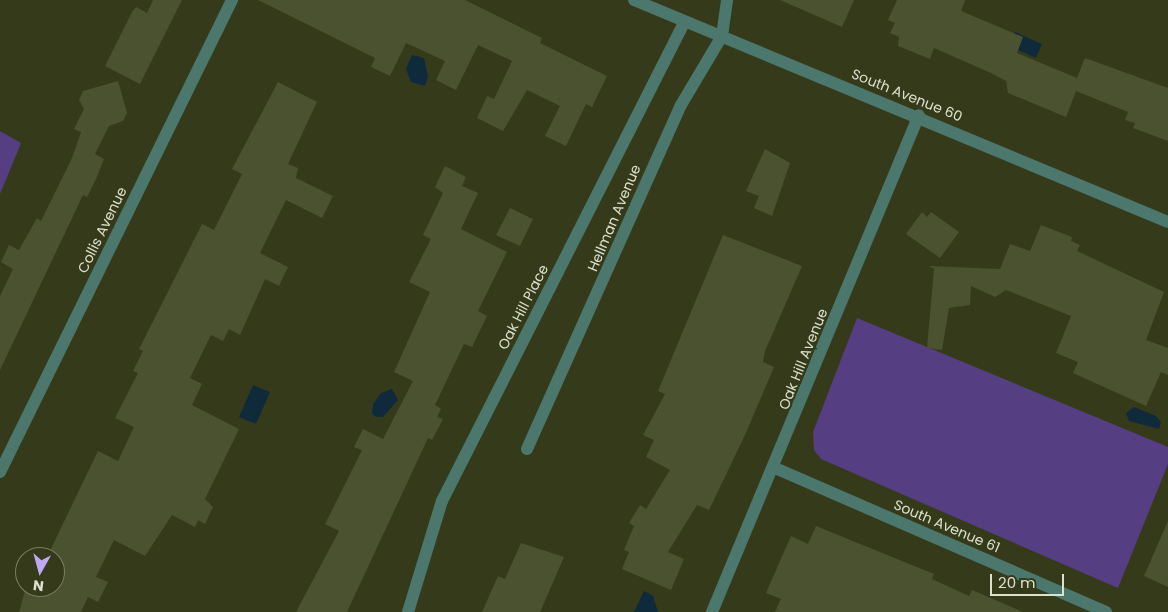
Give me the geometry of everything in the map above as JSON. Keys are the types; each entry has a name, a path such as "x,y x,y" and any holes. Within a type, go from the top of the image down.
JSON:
{"street":[{"name":"Collis Avenue","path":"0,472 232,0"},
{"name":"South Avenue 60","path":"634,0 684,22 919,115 1168,222"},
{"name":"Hellman Avenue","path":"527,449 681,105 722,36 727,0"},
{"name":"Oak Hill Place","path":"408,612 442,501 684,22"},
{"name":"Oak Hill Avenue","path":"712,612 775,468 919,115"},
{"name":"South Avenue 61","path":"775,468 1106,612"}],"shaded area":[{"path":"0,131 21,143 0,194"},
{"path":"857,318 1168,447 1168,464 1118,588 821,459 814,450 813,432"}],"water":[{"path":"1015,32 1042,44 1036,58 1009,46"},
{"path":"412,55 424,58 428,76 425,86 411,82 406,69"},
{"path":"253,385 270,392 256,424 239,417"},
{"path":"392,389 398,400 383,417 376,417 372,414 373,404 381,393"},
{"path":"1134,407 1156,416 1161,422 1159,429 1129,421 1126,413"},
{"path":"644,591 653,596 658,612 634,612"}],"building":[{"path":"153,0 182,0 140,84 105,66 132,12 136,7 147,13"},
{"path":"258,0 465,0 542,38 540,43 607,76 592,107 586,104 566,146 545,136 560,106 527,90 503,131 477,118 487,96 494,99 512,61 478,45 456,90 436,80 445,61 406,43 390,76 371,67 375,58"},
{"path":"780,0 854,0 842,27"},
{"path":"897,0 965,0 961,11 1023,37 1017,53 1077,78 1085,58 1168,88 1168,141 1133,128 1135,123 1125,120 1128,112 1076,91 1066,117 1008,93 1006,81 934,48 930,59 898,46 899,37 890,33 895,23 888,20"},
{"path":"118,81 127,113 123,121 109,126 95,154 104,159 96,179 87,197 83,195 0,370 0,296 13,269 1,262 9,245 19,250 37,218 41,221 72,158 81,132 74,129 84,109 79,100 83,91"},
{"path":"278,82 317,102 288,164 298,168 296,178 333,196 322,218 286,200 260,253 288,267 279,286 265,279 240,335 229,329 223,341 211,335 190,378 202,384 192,405 239,429 205,499 213,507 205,524 198,520 195,527 172,515 145,556 114,540 96,577 108,582 98,602 88,597 81,612 19,612 23,597 65,597 65,547 52,547 98,451 118,461 134,427 115,418 138,373 133,371 143,351 139,349 202,224 214,230 242,174 232,169"},
{"path":"765,149 790,163 772,216 754,208 759,196 746,191"},
{"path":"445,166 466,177 462,186 478,193 461,229 507,252 478,311 487,316 472,347 464,344 435,405 441,409 437,417 443,419 432,440 428,438 347,612 296,612 339,531 325,524 362,450 354,447 363,429 383,439 413,381 394,372 430,292 409,282 431,239 423,235 443,193 435,187"},
{"path":"510,208 533,219 520,246 496,235"},
{"path":"922,212 927,217 931,212 959,232 940,258 906,234"},
{"path":"1041,225 1072,237 1071,241 1080,245 1077,251 1164,292 1146,340 1168,348 1168,375 1161,372 1146,406 1073,373 1078,362 1056,353 1071,316 1006,290 995,297 971,286 970,305 949,308 942,350 927,348 934,269 929,266 1000,269 1010,244 1030,251"},
{"path":"723,235 802,266 765,351 763,362 774,367 745,435 709,510 697,505 668,552 684,559 671,590 622,569 629,552 624,550 634,526 629,523 640,505 646,509 670,470 646,457 654,440 643,435 665,394 658,391"},
{"path":"1168,521 1168,587 1144,576"},
{"path":"816,526 934,574 932,579 969,596 972,590 1023,612 775,612 781,599 766,593 791,536 808,544"},
{"path":"521,543 564,557 540,612 482,612 498,576 505,579"}]}
